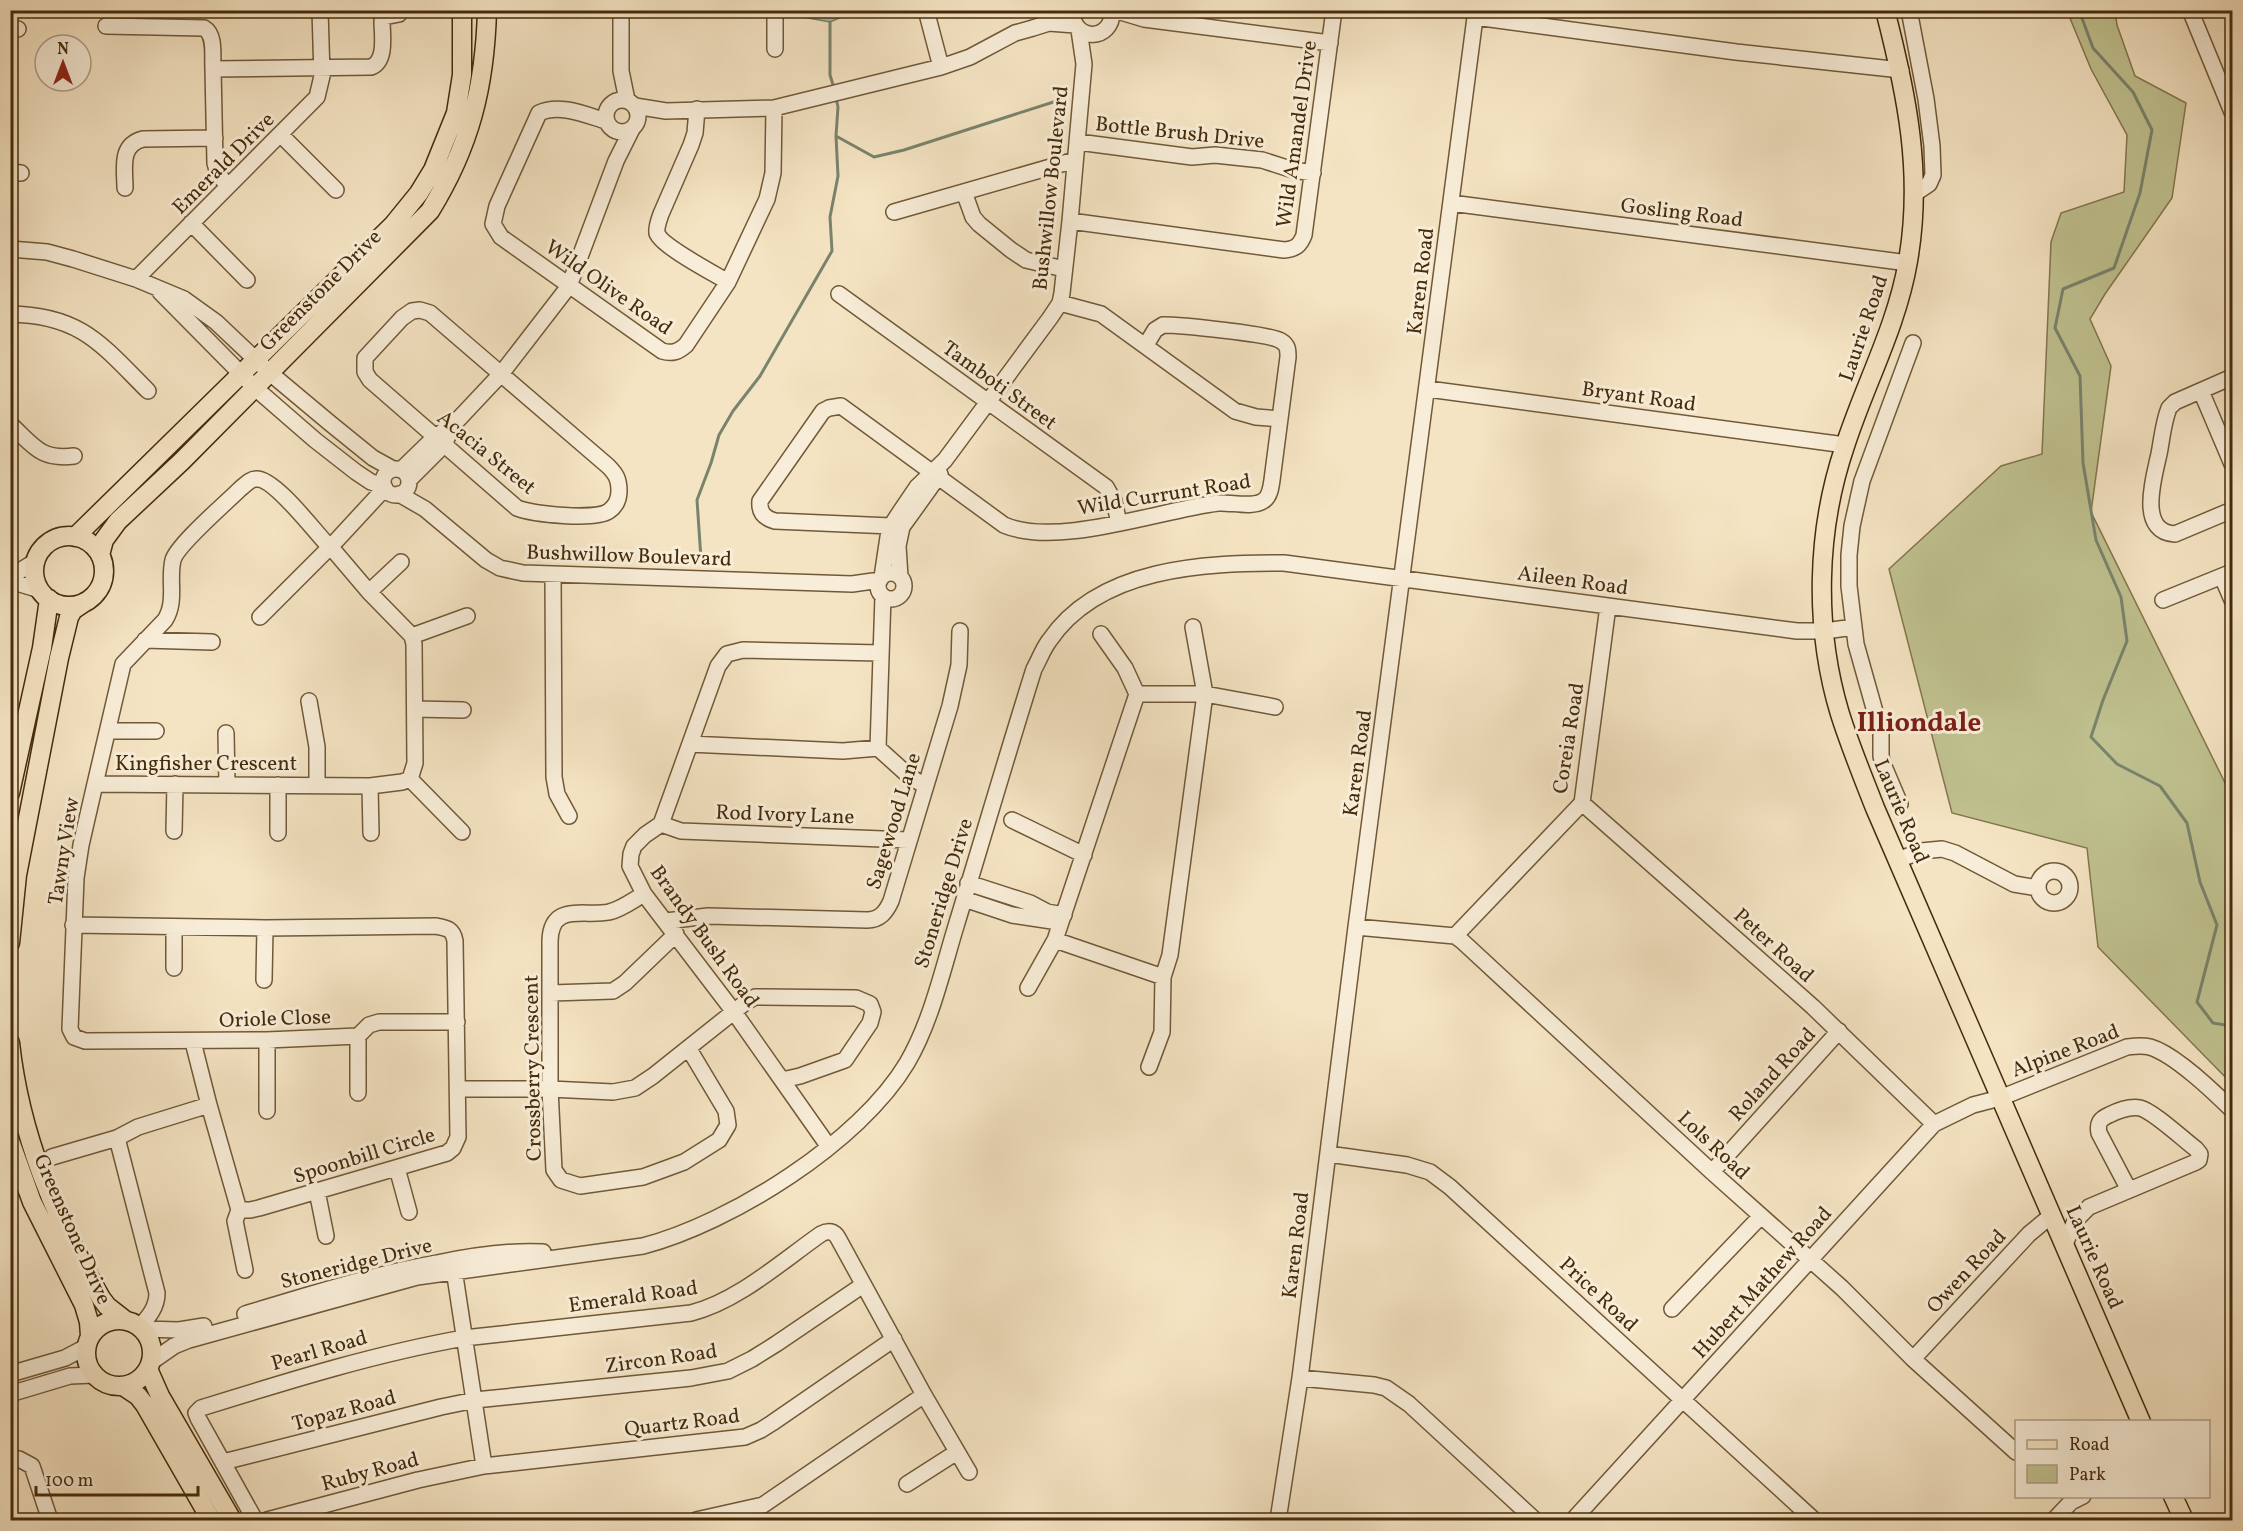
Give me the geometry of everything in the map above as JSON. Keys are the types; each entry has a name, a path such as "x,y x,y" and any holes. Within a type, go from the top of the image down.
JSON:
{"main road":[{"name":"Greenstone Drive","path":"100,555 104,540 118,520 182,461 248,380 256,359 393,225 419,194 433,170 456,113 462,75 462,10"},
{"name":"Greenstone Drive","path":"75,537 248,380 270,373 430,211 448,182 462,152 478,98 484,66 487,10"},
{"name":"Laurie Road","path":"1886,10 1901,70 1911,125 1914,194 1908,263 1886,340 1845,445 1827,519 1822,579 1827,651 1839,712 1864,779 2140,1420"},
{"path":"10,793 42,648 45,595 34,571 36,561 40,551 48,543 58,538 75,537 87,542 100,555 104,566 104,577 94,596 73,610 69,617 56,669 17,875 10,944"},
{"path":"45,595 65,606 85,602"},
{"name":"Greenstone Drive","path":"10,1043 16,1089 23,1119 37,1167 49,1197 101,1298 112,1311 135,1325"},
{"name":"Greenstone Drive","path":"10,1141 32,1202 84,1305 89,1322 88,1341"},
{"path":"211,1521 138,1396 123,1386 107,1384 94,1375 87,1364 88,1341 97,1328 107,1322 135,1325 151,1342 150,1365 160,1396 232,1521"},
{"path":"123,1386 139,1379 150,1365"},
{"path":"2173,1498 2184,1521"}],"street":[{"name":"Emerald Drive","path":"136,279 317,97 320,89 321,67 320,10"},
{"path":"260,617 364,512 439,441 501,374 569,286 616,161 622,115 621,10"},
{"path":"775,10 775,49"},
{"path":"926,10 941,67"},
{"path":"1049,23 1068,10"},
{"name":"Wild Amandel Drive","path":"1070,221 1284,250 1294,249 1301,244 1313,173 1334,10"},
{"path":"1909,10 1926,99 1933,175 1929,184 1914,194"},
{"path":"2190,10 2232,112"},
{"path":"213,69 371,67 376,65 381,54 384,16 399,14"},
{"path":"1476,14 1736,52 1901,70"},
{"name":"Karen Road","path":"1278,1521 1300,1378 1356,927 1476,14"},
{"path":"622,115 697,109 774,108 941,67 970,57 1015,33 1049,23 1075,22 1090,35 1097,35 1108,28 1113,15 1330,43"},
{"name":"Bushwillow Boulevard","path":"10,249 47,252 136,279 192,305 216,322 270,373 373,458 426,509 486,560 500,568 523,573 852,585 884,589 896,527 1060,303 1078,142 1084,64 1075,22"},
{"path":"106,26 199,27 208,30 211,36 213,69 216,169 228,186"},
{"name":"Bushwillow Boulevard","path":"1084,64 1097,35"},
{"name":"Wild Olive Road","path":"622,115 556,109 546,109 539,113 494,215 493,224 501,237 662,351 669,353 678,351 686,345 729,282 746,247 771,184 774,108"},
{"path":"697,109 695,133 661,214 657,234 683,255 729,282"},
{"path":"281,135 336,190"},
{"path":"125,188 125,154 134,141 215,138"},
{"name":"Bottle Brush Drive","path":"1078,142 1192,157 1215,155 1262,160 1293,170 1313,173"},
{"name":"Bottle Brush Drive","path":"894,212 1075,160"},
{"path":"964,192 973,217 1011,250 1026,260 1064,269"},
{"name":"Gosling Road","path":"1451,203 1908,263"},
{"path":"191,224 247,280"},
{"name":"Bushwillow Boulevard","path":"156,287 248,380 316,441 371,482 397,483"},
{"name":"Tamboti Street","path":"838,294 1106,487 1114,501 1119,523"},
{"path":"1060,303 1101,314 1235,411 1256,417 1280,419 1288,357 1287,348 1283,342 1263,336 1163,325 1155,330 1146,345"},
{"name":"Acacia Street","path":"420,310 430,313 501,374 615,473 618,479 619,495 616,505 609,512 599,516 529,513 517,508 370,380 364,372 365,358 402,318 412,311 420,310"},
{"path":"10,314 61,320 79,328 95,339 148,391"},
{"path":"1900,804 1881,756 1881,733 1867,689 1854,627 1849,555 1856,500 1912,343"},
{"path":"2232,377 2175,402 2169,408 2152,489 2151,511 2162,532 2175,534 2232,510"},
{"name":"Bryant Road","path":"1428,389 1845,445"},
{"path":"2201,391 2232,464"},
{"name":"Wild Currunt Road","path":"896,527 775,521 761,512 760,501 823,411 835,406 847,409 1004,525 1026,531 1077,530 1219,503 1263,501 1270,490 1280,419"},
{"path":"10,424 41,453 49,457 74,456"},
{"path":"356,472 361,486 364,512"},
{"name":"Kingfisher Crescent","path":"411,779 370,786 95,784 120,672 130,655 170,612 172,567 177,551 249,481 256,478 270,484 331,546 369,592 412,636"},
{"path":"896,527 900,577"},
{"path":"10,577 36,561"},
{"path":"369,592 401,562"},
{"name":"Stoneridge Drive","path":"150,1365 174,1346 189,1340 453,1265 473,1256 538,1252 582,1255 643,1246 693,1230 724,1215 829,1147 884,1095 912,1053 931,1006 1034,669 1049,641 1067,620 1091,601 1113,588 1147,576 1214,565 1284,563 1315,566"},
{"name":"Aileen Road","path":"1315,566 1797,631 1825,631 1854,627"},
{"path":"878,748 881,653 884,617 889,605 884,589 889,573 900,577 904,582 901,595 884,589"},
{"path":"553,574 554,777 557,794 569,816"},
{"path":"2163,600 2227,575 2232,600"},
{"path":"10,581 45,595"},
{"name":"Coreia Road","path":"1455,936 1582,803 1608,606"},
{"path":"462,832 411,779 415,763 415,656 412,636 467,616"},
{"path":"1149,1067 1162,1032 1163,977 1170,955 1205,694 1193,627"},
{"name":"Sagewood Lane","path":"666,921 708,916 875,919 883,915 891,901 951,706 959,665 960,631"},
{"path":"1028,988 1055,940 1137,694 1125,668 1101,634"},
{"path":"145,640 212,642"},
{"path":"661,824 721,658 733,651 881,653"},
{"path":"1137,694 1205,694 1275,707"},
{"path":"309,701 317,747 317,784"},
{"path":"415,709 463,710"},
{"path":"108,731 156,731"},
{"path":"226,733 227,784"},
{"path":"690,744 843,750 878,748 909,776 925,786"},
{"name":"Tawny View","path":"73,925 81,845 95,784"},
{"path":"174,831 175,784"},
{"path":"278,785 278,833"},
{"path":"370,786 371,833"},
{"name":"Peter Road","path":"1582,803 1839,1031 1934,1124"},
{"path":"1012,820 1084,855"},
{"name":"Rod Ivory Lane","path":"661,824 681,831 908,840"},
{"name":"Brandy Bush Road","path":"661,824 640,839 631,854 632,872 644,894 734,1012 829,1147"},
{"path":"1898,860 1921,851 1942,849 1955,853 2014,884 2038,888"},
{"path":"968,884 1030,903 1062,919"},
{"name":"Crossberry Crescent","path":"644,894 616,910 568,914 556,920 550,933 550,1089 554,1170 561,1180 580,1186 657,1173 684,1162 714,1144 722,1136 728,1125 727,1115 689,1049"},
{"path":"964,899 1012,915 1062,919"},
{"path":"73,925 70,1029 74,1037 85,1041 193,1042 208,1105 240,1210 235,1221 245,1270"},
{"name":"Spoonbill Circle","path":"73,925 265,928 436,926 447,928 453,933 459,1089 458,1137 453,1148 447,1153 397,1168 250,1210 240,1210"},
{"path":"174,927 174,968"},
{"path":"1356,927 1455,936"},
{"path":"264,980 265,928"},
{"path":"551,993 613,991 625,983 676,934"},
{"name":"Lols Road","path":"1455,936 1842,1288 1913,1359 2015,1451"},
{"path":"1055,940 1163,977"},
{"path":"459,1089 627,1091 640,1085 689,1049 746,1002 760,996 856,998 870,1004 873,1012 872,1020 849,1057 841,1063 800,1076 786,1085"},
{"path":"358,1093 358,1036 369,1025 379,1022 457,1022"},
{"name":"Roland Road","path":"1712,1172 1839,1031"},
{"name":"Oriole Close","path":"193,1042 358,1036"},
{"path":"267,1040 267,1111"},
{"name":"Alpine Road","path":"2000,1098 2127,1047 2138,1046 2160,1051 2172,1059 2232,1110"},
{"name":"Hubert Mathew Road","path":"1573,1521 1934,1124 1973,1105 2000,1098"},
{"path":"52,1157 117,1138 138,1127 208,1105"},
{"path":"2065,1244 2079,1215 2089,1208 2196,1162 2200,1157 2196,1149 2139,1107 2110,1114 2100,1119 2098,1125 2099,1133 2129,1190"},
{"path":"117,1138 157,1293 157,1301 148,1318 135,1325"},
{"name":"Price Road","path":"1328,1154 1407,1165 1430,1172 1450,1186 1814,1521"},
{"path":"397,1168 409,1212"},
{"path":"317,1191 326,1236"},
{"name":"Owen Road","path":"1913,1359 2029,1234 2052,1215"},
{"path":"1671,1309 1761,1216"},
{"name":"Emerald Road","path":"464,1338 691,1313 706,1309 732,1296 821,1234 829,1232 836,1234 863,1285"},
{"path":"453,1265 484,1466"},
{"name":"Stoneridge Drive","path":"135,1325 179,1330 198,1328 351,1282 453,1265"},
{"path":"863,1285 969,1472"},
{"name":"Zircon Road","path":"475,1400 691,1378 728,1371 776,1344 863,1285"},
{"name":"Pearl Road","path":"223,1462 198,1418 196,1413 201,1408 330,1367 402,1349 464,1338"},
{"name":"Quartz Road","path":"484,1466 745,1437 761,1431 894,1339"},
{"path":"10,1374 65,1358 88,1341"},
{"path":"10,1394 70,1376 94,1375"},
{"path":"1300,1378 1386,1388 1398,1396 1535,1521"},
{"path":"696,1521 763,1505 924,1395"},
{"name":"Topaz Road","path":"223,1462 475,1400"},
{"path":"907,1484 957,1452"},
{"path":"10,1459 19,1459 32,1466 50,1521"},
{"path":"223,1462 255,1521"},
{"name":"Ruby Road","path":"267,1521 418,1480 484,1466"},
{"path":"2054,1521 2073,1498"}],"green space":[{"path":"2067,11 2115,11 2117,25 2135,76 2186,103 2172,198 2090,319 2111,366 2091,512 2232,797 2232,1084 2098,947 2087,848 1952,813 1889,569 2001,466 2042,454 2051,242 2061,213 2124,192 2127,135 2091,69"}],"shaded area":[{"path":"802,11 849,11 849,14 830,22 803,17"}],"waterway":[{"path":"2079,10 2093,48 2133,92 2152,130 2140,193 2114,268 2063,289 2055,328 2080,376 2083,463 2096,540 2121,597 2127,641 2091,737 2117,764 2160,786 2187,823 2200,882 2217,925 2197,1002 2213,1023 2232,1026"},
{"path":"830,22 830,75 834,88"},
{"path":"701,559 697,500 719,435 733,411 760,376 832,251 830,217 838,176 836,98"},
{"path":"836,136 874,157 904,150 1066,98"}],"district":[{"name":"Illiondale","path":"1919,722"}]}
